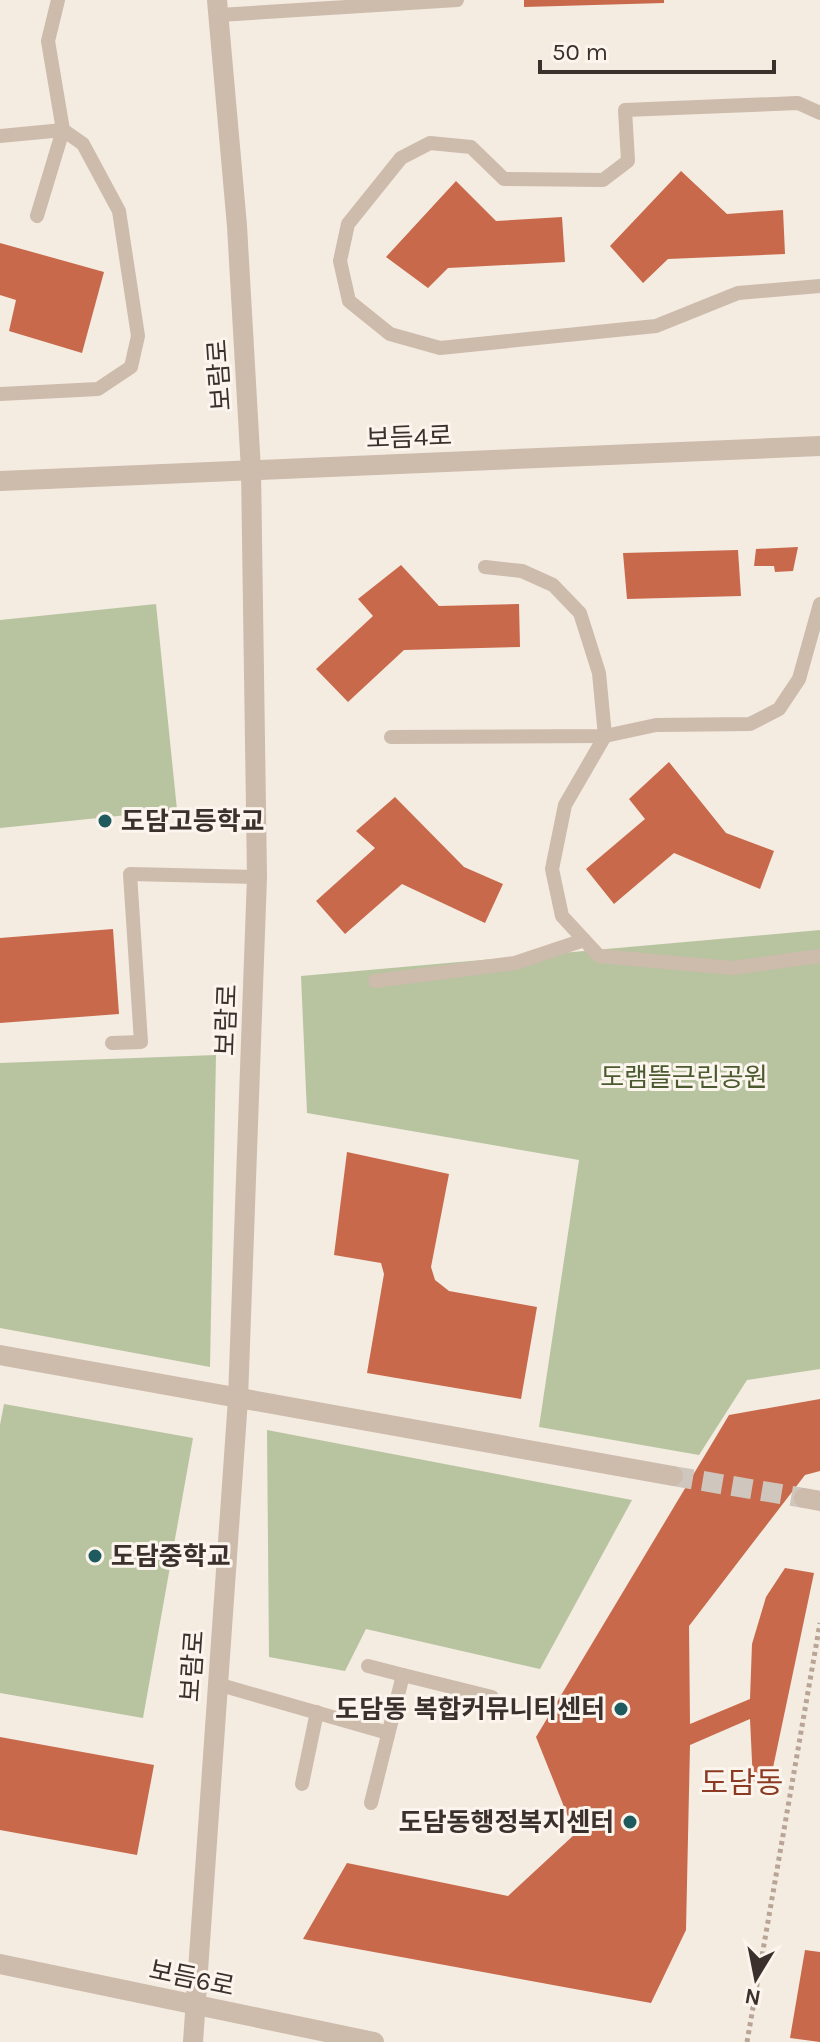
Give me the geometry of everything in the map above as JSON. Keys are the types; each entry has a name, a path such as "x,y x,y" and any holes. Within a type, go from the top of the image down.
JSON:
{"street":[{"name":"보람로","path":"193,2042 238,1399 257,877 251,470 237,226 218,7"},
{"name":"보듬4로","path":"0,481 820,446"},
{"path":"0,1355 673,1476"},
{"name":"보듬6로","path":"0,1964 374,2042"}],"lane":[{"path":"37,216 63,130 48,41 58,0"},
{"path":"218,7 457,0"},
{"path":"820,113 798,103 625,110 628,161 603,180 504,179 471,147 430,143 401,158 348,224 340,261 349,301 390,334 440,348 656,326 738,293 820,286"},
{"path":"0,136 63,130 83,144 119,211 138,336 131,367 98,389 0,394"},
{"path":"485,567 522,571 553,585 580,613 599,673 605,736 565,805 552,869 562,916 599,956 732,968 820,956"},
{"path":"391,737 605,736 656,725 750,724 779,709 799,679 820,604"},
{"path":"112,1043 141,1042 130,874 257,877"},
{"path":"375,981 515,963 584,940"},
{"path":"368,1666 492,1697"},
{"path":"371,1803 403,1675"},
{"path":"217,1684 388,1733"},
{"path":"302,1784 317,1712"}],"path":[{"path":"747,2042 820,1623"}],"green space":[{"path":"156,604 177,810 0,828 0,620"},
{"name":"도램뜰근린공원","path":"820,930 820,1369 747,1380 699,1455 539,1427 579,1160 307,1113 301,976"},
{"path":"216,1055 210,1367 0,1328 0,1063"},
{"path":"4,1404 193,1438 143,1718 0,1693 0,1425"},
{"path":"267,1430 632,1500 540,1669 366,1629 345,1671 269,1657"}],"building":[{"path":"524,0 664,0 664,3 524,7"},
{"path":"681,171 727,214 783,210 785,254 668,259 643,283 610,246"},
{"path":"456,181 496,221 562,217 565,262 448,268 428,288 386,257"},
{"path":"0,243 104,272 82,353 9,331 16,300 0,295"},
{"path":"798,547 793,571 775,572 774,566 754,566 756,549"},
{"path":"738,550 741,596 627,599 623,553"},
{"path":"401,565 439,606 519,604 520,647 404,650 348,702 316,669 373,616 358,599"},
{"path":"669,762 726,833 774,851 760,889 674,853 614,904 586,869 645,819 629,799"},
{"path":"395,797 464,867 503,884 485,923 402,884 345,934 316,901 375,848 356,831"},
{"path":"113,929 119,1014 0,1023 0,938"},
{"path":"347,1152 449,1174 431,1267 435,1280 449,1291 537,1307 521,1399 367,1373 384,1274 381,1263 334,1255"},
{"name":"도담동 복합커뮤니티센터","path":"820,1399 820,1471 805,1475 689,1626 690,1724 750,1699 752,1644 766,1597 785,1568 814,1573 770,1782 753,1782 750,1719 690,1745 686,1930 651,2003 303,1939 347,1863 508,1896 575,1834 536,1737 729,1415"},
{"path":"0,1737 154,1765 137,1855 0,1830"},
{"path":"805,1950 820,1952 820,2042 790,2038"}],"tunnel":[{"path":"673,1476 804,1498"}],"place":[{"name":"도담고등학교","path":"105,821"},
{"name":"도담중학교","path":"95,1556"},
{"name":"도담동 복합커뮤니티센터","path":"621,1709"},
{"name":"도담동행정복지센터","path":"630,1822"}],"district":[{"name":"도담동","path":"742,1783"}]}
